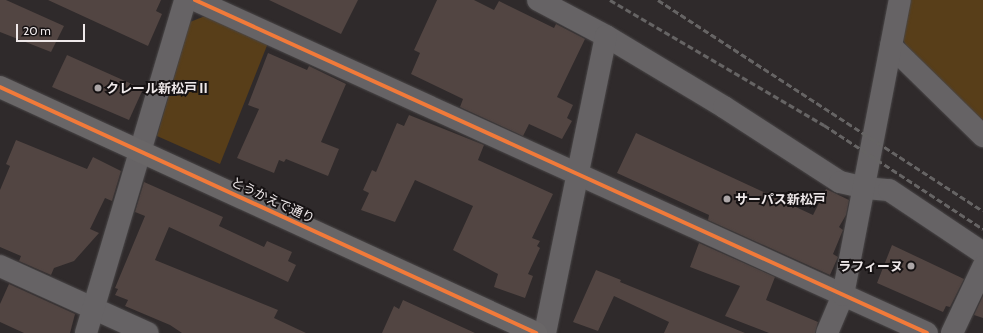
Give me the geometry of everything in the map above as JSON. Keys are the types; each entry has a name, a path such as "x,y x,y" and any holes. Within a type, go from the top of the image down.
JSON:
{"street":[{"path":"86,333 185,0"},
{"path":"195,0 927,333"},
{"path":"538,0 606,36 724,107 840,182 865,188 890,190 983,253"},
{"path":"827,333 843,295 865,188 900,0"},
{"path":"545,333 606,36"},
{"path":"891,46 983,136"},
{"name":"とうかえで通り","path":"0,87 141,150 536,333"},
{"path":"0,266 148,333"},
{"path":"952,333 983,267"}],"shaded area":[{"path":"908,0 983,0 983,123 906,45 903,40"},
{"path":"205,16 268,43 220,164 157,136 190,22"}],"building":[{"path":"0,0 6,0 64,26 51,52 0,32"},
{"path":"48,0 161,0 156,11 162,14 148,46"},
{"path":"269,0 358,0 341,34"},
{"path":"437,0 474,0 494,10 499,1 554,28 556,24 585,39 557,97 573,105 567,118 572,121 562,139 529,124 523,136 460,107 463,99 411,74 420,53 414,50"},
{"path":"268,53 307,70 309,66 346,84 321,142 339,149 328,176 286,159 284,162 279,160 274,173 237,158 259,109 248,105"},
{"name":"クレール新松戸Ⅱ","path":"67,55 143,89 129,120 52,87"},
{"path":"409,115 484,145 478,160 553,194 532,238 540,241 537,246 540,248 528,274 533,276 525,298 494,287 498,274 453,250 473,206 415,180 395,222 361,210 369,193 363,190 372,170 376,172 397,123 404,126"},
{"name":"サーパス新松戸","path":"636,133 813,215 826,189 849,200 846,215 839,227 843,230 833,254 838,257 830,275 708,220 709,215 617,173"},
{"path":"16,140 87,169 93,157 121,171 112,201 105,198 90,229 99,233 74,261 54,268 51,275 19,261 21,256 0,247 0,190 10,166 6,164"},
{"path":"144,182 223,217 219,226 264,247 267,241 292,252 288,261 296,265 288,282 169,227 155,260 278,310 274,318 306,333 182,333 170,325 125,306 128,300 115,295 118,289 115,288 145,216 135,212"},
{"path":"699,243 775,277 766,300 818,322 815,333 769,333 725,316 740,286 690,267"},
{"name":"ラフィーヌ","path":"892,245 964,279 950,307 946,306 943,312 877,283"},
{"path":"596,270 621,280 620,282 745,333 664,333 669,322 614,296 598,331 573,322"},
{"path":"9,284 75,314 70,333 24,333 0,322 0,304"},
{"path":"983,296 983,318 974,315"},
{"path":"403,300 475,333 382,333 394,306 399,309"}],"railway":[{"path":"610,0 824,125 983,229"},
{"path":"658,0 983,211"}],"cycle path":[{"path":"195,0 927,333"},
{"path":"0,87 536,333"}],"place":[{"name":"クレール新松戸Ⅱ","path":"98,88"},
{"name":"サーパス新松戸","path":"727,199"},
{"name":"ラフィーヌ","path":"911,266"}]}
